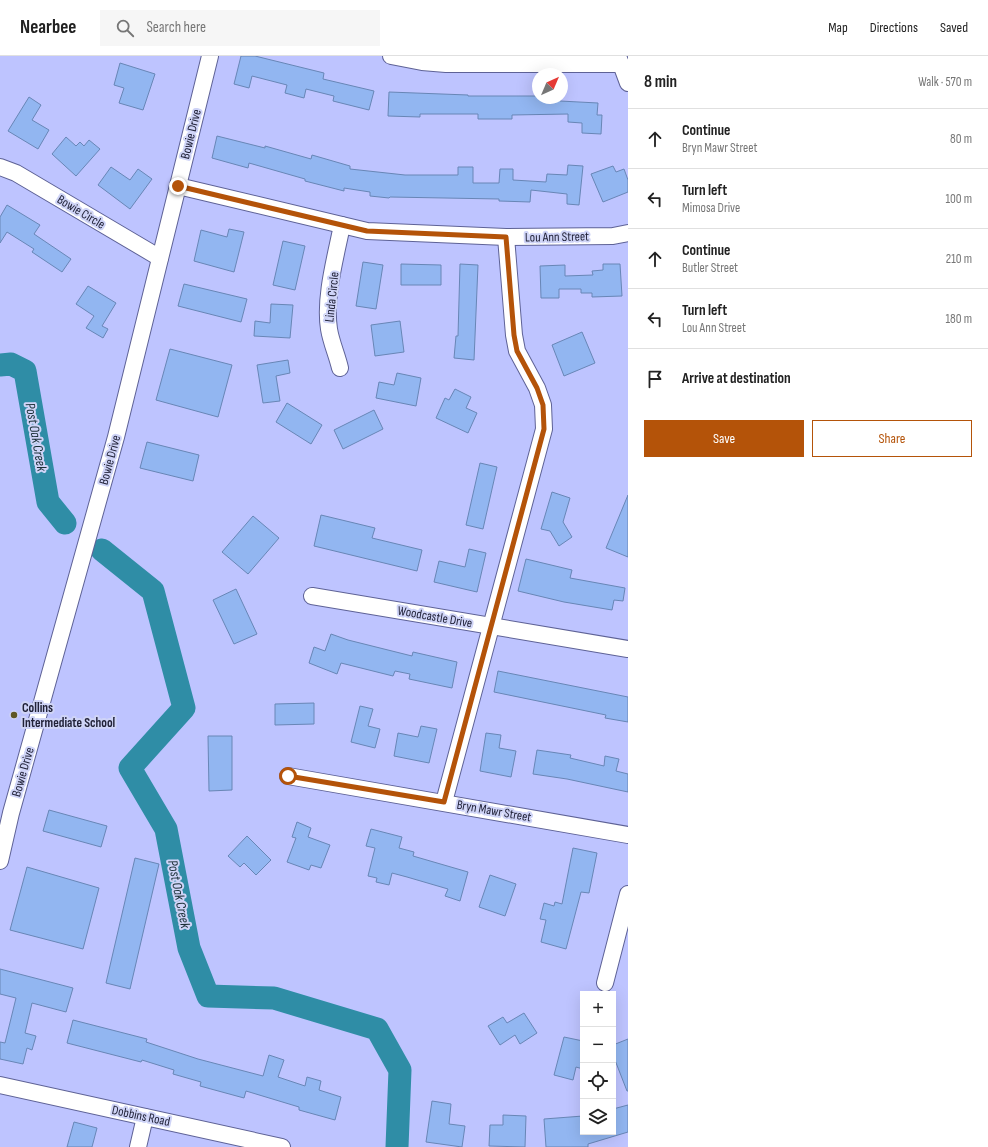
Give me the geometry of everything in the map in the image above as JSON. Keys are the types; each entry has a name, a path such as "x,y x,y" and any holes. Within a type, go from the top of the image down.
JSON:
{"street":[{"name":"Bowie Drive","path":"0,861 11,813 116,437 210,56"},
{"path":"391,56 422,62 446,64 619,60 628,83"},
{"name":"Bowie Circle","path":"0,167 16,173 160,258"},
{"name":"Lou Ann Street","path":"178,186 367,231 506,237 613,236 628,233"},
{"name":"Linda Circle","path":"340,368 329,330 328,313 330,292 342,225"},
{"path":"444,802 544,429 543,405 537,388 517,351 514,335 506,237"},
{"name":"Woodcastle Drive","path":"312,596 628,649"},
{"name":"Bryn Mawr Street","path":"288,776 628,835"},
{"path":"605,984 628,894"},
{"name":"Dobbins Road","path":"0,1085 282,1147"},
{"path":"138,1147 145,1117"}],"building":[{"path":"241,56 255,56 324,73 323,79 374,91 369,110 333,101 334,96 306,89 304,98 285,93 287,85 252,76 249,88 234,84"},
{"path":"120,63 155,74 143,110 119,103 124,88 114,85"},
{"path":"389,92 468,96 532,96 532,104 568,104 568,101 598,103 597,115 602,115 601,134 582,133 582,123 568,122 568,114 512,115 512,119 478,119 478,114 420,114 420,117 388,116"},
{"path":"29,97 41,105 32,120 49,130 38,149 8,131"},
{"path":"217,136 265,148 265,146 311,159 312,155 350,166 350,169 405,175 458,175 458,167 473,167 473,183 499,183 500,169 513,169 513,180 546,182 547,174 567,175 568,165 583,166 579,205 567,204 567,194 531,190 530,202 499,201 499,199 389,198 370,196 370,192 344,188 344,191 305,181 305,179 249,163 248,168 212,158"},
{"path":"66,137 76,146 80,142 84,146 89,140 100,149 76,176 52,154"},
{"path":"613,166 616,172 624,169 628,180 628,192 603,202 591,174"},
{"path":"111,167 130,180 138,169 152,179 130,209 98,185"},
{"path":"7,205 40,225 34,234 71,259 62,272 32,252 34,249 7,232 0,243 0,217"},
{"path":"229,229 244,232 234,272 194,261 201,230 227,237"},
{"path":"283,241 305,246 295,290 273,285"},
{"path":"363,262 383,265 376,309 356,306"},
{"path":"401,264 441,265 441,285 401,285"},
{"path":"460,264 478,265 474,360 454,358 456,336 458,336"},
{"path":"603,264 620,264 622,296 592,297 592,293 581,293 581,289 559,289 559,298 541,298 540,266 565,265 565,276 593,275 592,271 603,270"},
{"path":"184,284 247,299 241,322 178,306"},
{"path":"88,286 116,303 102,326 108,329 103,338 86,328 94,316 76,304"},
{"path":"271,304 293,305 290,338 254,336 255,321 270,323"},
{"path":"400,321 404,352 375,356 371,325"},
{"path":"582,332 595,363 564,376 552,345"},
{"path":"170,349 232,365 218,417 156,400"},
{"path":"288,360 290,373 276,376 280,401 263,403 257,365"},
{"path":"397,373 421,378 416,406 376,398 379,382 394,385"},
{"path":"455,389 471,397 466,408 477,413 468,433 436,418 445,398 449,400"},
{"path":"287,403 322,425 311,444 276,422"},
{"path":"374,410 383,429 343,449 334,430"},
{"path":"147,442 199,455 193,481 140,468"},
{"path":"480,463 497,467 483,529 466,525"},
{"path":"552,492 570,498 563,522 572,537 559,546 550,531 541,529"},
{"path":"628,495 628,557 606,548"},
{"path":"321,515 375,528 372,538 422,550 417,571 314,546"},
{"path":"253,516 279,538 248,574 222,552"},
{"path":"469,549 486,553 477,592 434,582 439,561 465,567"},
{"path":"526,559 572,570 570,578 625,588 623,601 614,600 612,610 564,602 518,591"},
{"path":"236,589 257,634 234,644 213,600"},
{"path":"331,634 348,640 412,656 413,652 457,662 452,688 409,679 410,674 395,671 393,676 341,663 337,674 309,663 314,647 325,651"},
{"path":"498,671 628,697 628,722 605,718 606,715 494,692"},
{"path":"314,703 314,724 275,725 275,704"},
{"path":"360,706 373,709 368,726 380,729 375,748 351,742"},
{"path":"421,726 437,729 429,763 394,756 398,733 418,737"},
{"path":"486,733 501,735 499,748 516,751 511,777 480,771"},
{"path":"208,736 232,736 232,790 209,791"},
{"path":"537,750 571,755 570,758 604,766 605,756 619,759 616,771 628,774 628,792 567,779 533,774"},
{"path":"49,810 107,826 101,847 43,831"},
{"path":"297,822 311,828 308,837 330,845 321,868 311,865 309,870 287,862 296,838 292,837"},
{"path":"371,829 402,837 399,848 414,852 413,856 468,872 460,901 445,896 448,889 407,877 392,873 389,885 376,882 377,878 368,876 375,848 366,846"},
{"path":"247,836 271,860 256,875 244,863 240,867 228,856"},
{"path":"573,848 597,853 589,893 581,892 566,949 541,942 546,920 540,919 544,903 554,906 555,902 562,904"},
{"path":"135,858 159,864 130,989 106,983"},
{"path":"27,867 99,888 83,949 10,930"},
{"path":"490,875 516,884 505,916 479,907"},
{"path":"0,969 73,988 66,1012 32,1003 25,1033 36,1036 32,1050 27,1048 23,1064 0,1059 0,1042 5,1043 16,998 0,994"},
{"path":"524,1013 537,1033 520,1044 515,1035 500,1045 488,1026 503,1017 507,1023"},
{"path":"73,1020 147,1039 146,1042 198,1059 263,1076 269,1055 284,1060 278,1077 305,1086 307,1077 321,1081 319,1090 341,1097 335,1120 299,1110 299,1107 246,1091 244,1098 200,1086 201,1082 173,1074 174,1070 142,1060 141,1062 67,1043"},
{"path":"564,1037 580,1040 580,1068 576,1067 573,1080 554,1075"},
{"path":"628,1039 628,1091 616,1063 616,1044"},
{"path":"432,1101 451,1104 449,1124 465,1126 462,1147 426,1142"},
{"path":"628,1105 628,1132 588,1144 588,1147 546,1147 544,1119 580,1116 580,1135 616,1135 616,1108"},
{"path":"503,1115 526,1116 525,1147 489,1146 490,1125 503,1125"},
{"path":"74,1122 97,1128 92,1147 67,1147"}],"waterway":[{"name":"Post Oak Creek","path":"0,365 11,364 25,371 48,502 65,523"},
{"name":"Post Oak Creek","path":"102,550 153,591 184,708 130,768 166,829 189,948 208,996 274,998 377,1029 400,1070 397,1147"}],"place":[{"name":"Collins Intermediate School","path":"14,715"}],"route":[{"path":"178,186 367,231 506,237 514,335 517,351 537,388 543,405 544,429 444,802 288,776"}]}
